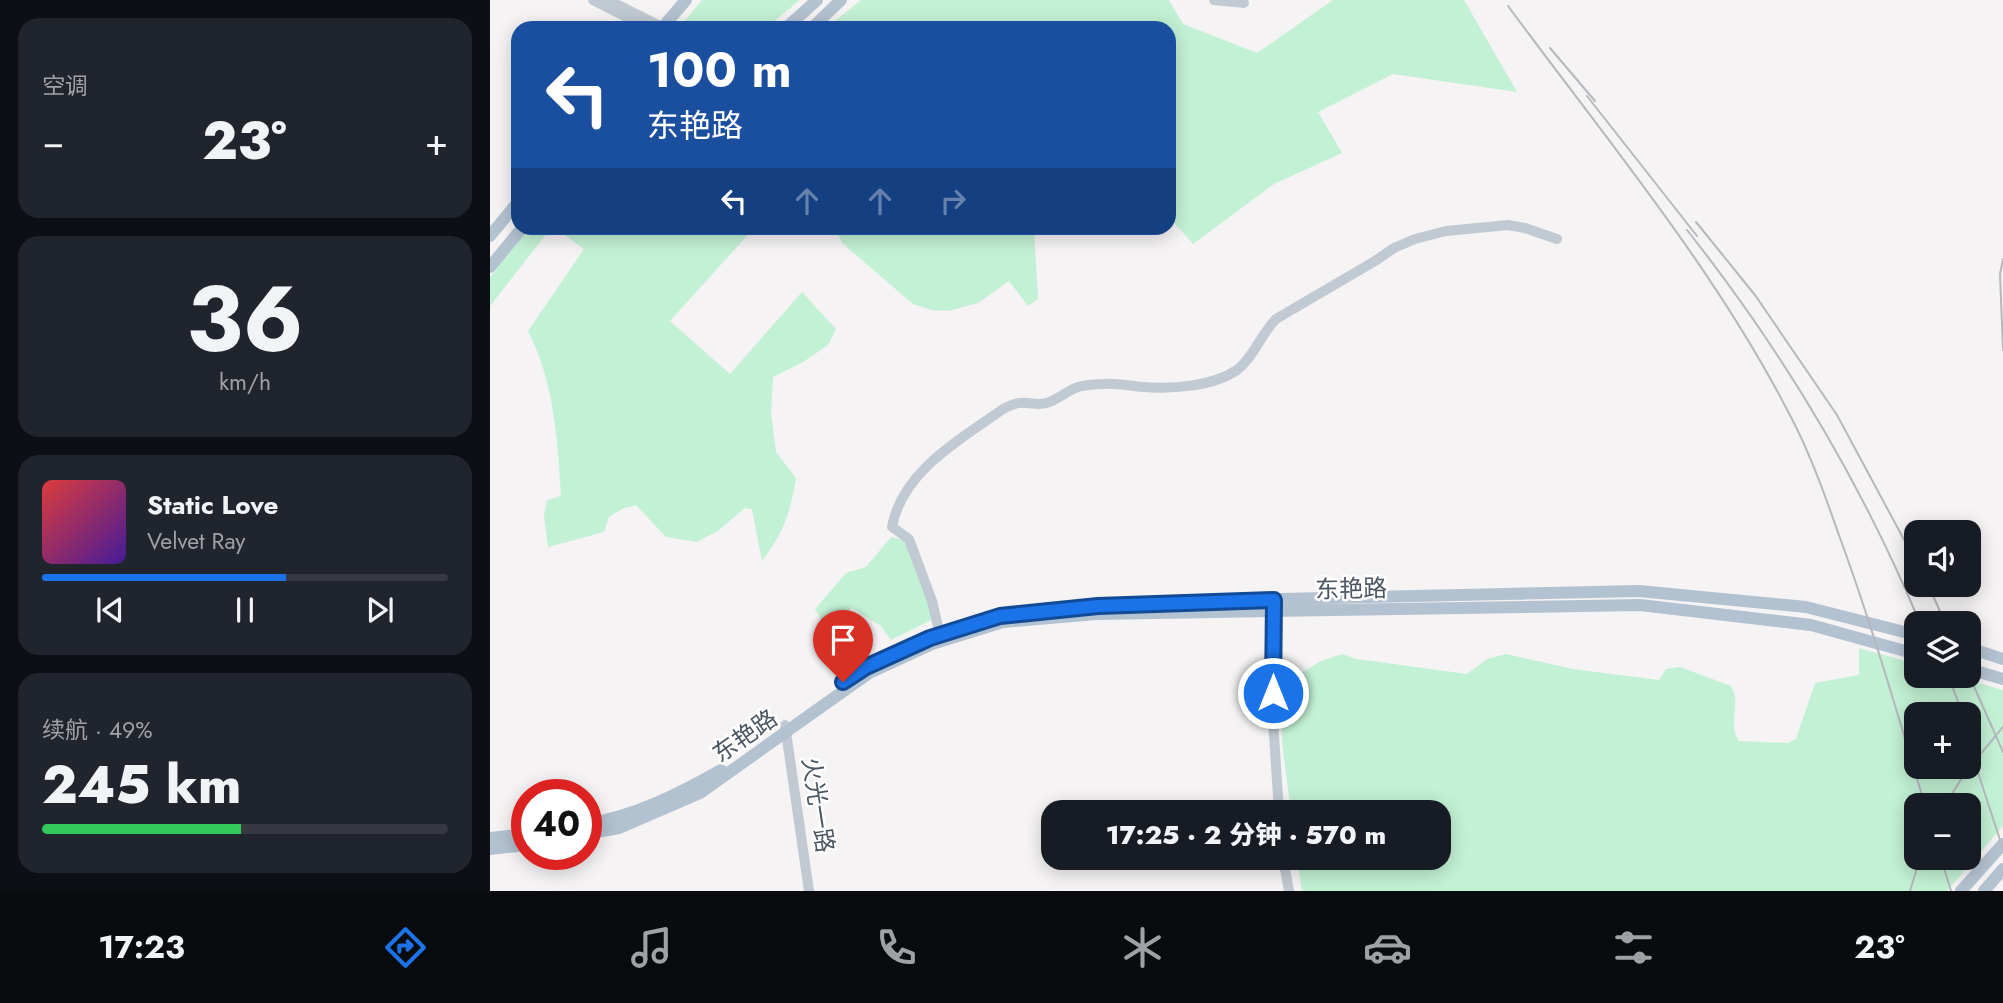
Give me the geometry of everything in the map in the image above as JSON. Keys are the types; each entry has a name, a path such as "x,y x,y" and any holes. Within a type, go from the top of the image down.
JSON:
{"main road":[{"path":"669,21 686,0"},
{"path":"678,21 695,0"},
{"path":"794,21 817,0"},
{"path":"819,21 841,0"},
{"path":"490,225 511,200"},
{"path":"490,236 511,210"},
{"path":"490,245 511,220"},
{"path":"490,267 516,235"},
{"name":"东艳路","path":"602,822 670,798 734,763 869,673 932,644 1003,622 1096,614 1639,591 1806,607 1904,632"},
{"name":"东艳路","path":"602,831 619,828 700,793 866,667 940,635 1000,616 1098,606 1640,605 1811,625 1904,651"},
{"path":"1981,652 2003,659"},
{"path":"1981,673 2003,679"},
{"path":"490,838 511,836"},
{"path":"1961,891 2003,844"},
{"path":"490,849 511,847"},
{"path":"1984,891 2003,869"}],"street":[{"path":"593,0 634,21"},
{"path":"608,0 649,21"},
{"path":"1214,0 1244,4"},
{"path":"940,635 932,601 909,539 892,527 893,519 907,492 931,461 1003,408 1031,401 1039,404 1078,387 1105,384 1186,386 1234,372 1246,362 1264,330 1276,319 1394,248 1415,239 1446,231 1508,225 1557,239"},
{"path":"1274,606 1273,720 1278,800"},
{"name":"火光一路","path":"785,728 809,891"},
{"path":"1285,870 1289,891"}],"green space":[{"path":"702,0 800,0 774,21 684,21"},
{"path":"861,0 1169,0 1183,24 1257,53 1333,0 1464,0 1517,92 1393,74 1318,112 1342,153 1274,184 1193,244 1176,225 1176,21 835,21"},
{"path":"523,235 546,235 490,306 490,277"},
{"path":"565,235 748,235 670,321 730,374 802,292 836,329 828,345 803,362 773,377 771,413 776,452 796,478 785,522 762,561 752,509 745,508 719,530 697,542 666,537 636,505 609,517 604,532 548,547 544,516 547,500 561,496 558,454 544,370 528,331 584,249"},
{"path":"838,235 1034,235 1038,299 1028,306 1009,281 978,303 948,311 932,310 913,304 842,243"},
{"path":"891,537 907,541 933,619 891,640 881,626 851,607 834,639 815,609 846,573 866,567"},
{"path":"1859,648 1904,661 1904,688 1981,688 1981,684 2003,690 2003,826 1981,852 1981,793 1904,793 1904,870 1965,870 1947,891 1302,891 1299,870 1451,870 1451,800 1289,800 1282,743 1283,684 1321,661 1342,654 1357,659 1467,674 1487,659 1506,654 1573,669 1659,680 1666,669 1680,667 1731,686 1735,700 1734,728 1739,741 1788,743 1796,739 1815,683 1859,675"}],"railway":[{"path":"1508,6 1699,264 1767,373 1797,429 1852,571 1921,793"},
{"path":"1550,48 1595,101"},
{"path":"1587,96 1697,236"},
{"path":"1696,222 1755,295 1837,415 1904,540"},
{"path":"1687,230 1755,322 1817,418 1872,519 1915,611"},
{"path":"2003,259 2000,274 2003,350"},
{"path":"1934,597 1940,611"},
{"path":"1953,688 1958,702"},
{"path":"1975,688 2003,752"},
{"path":"1952,793 1965,773 2003,727"},
{"path":"1980,779 2003,849"},
{"path":"1910,891 1916,870"},
{"path":"1945,870 1951,891"}],"route":[{"path":"843,682 866,667 930,638 1000,616 1098,606 1274,600 1273,693"}]}
